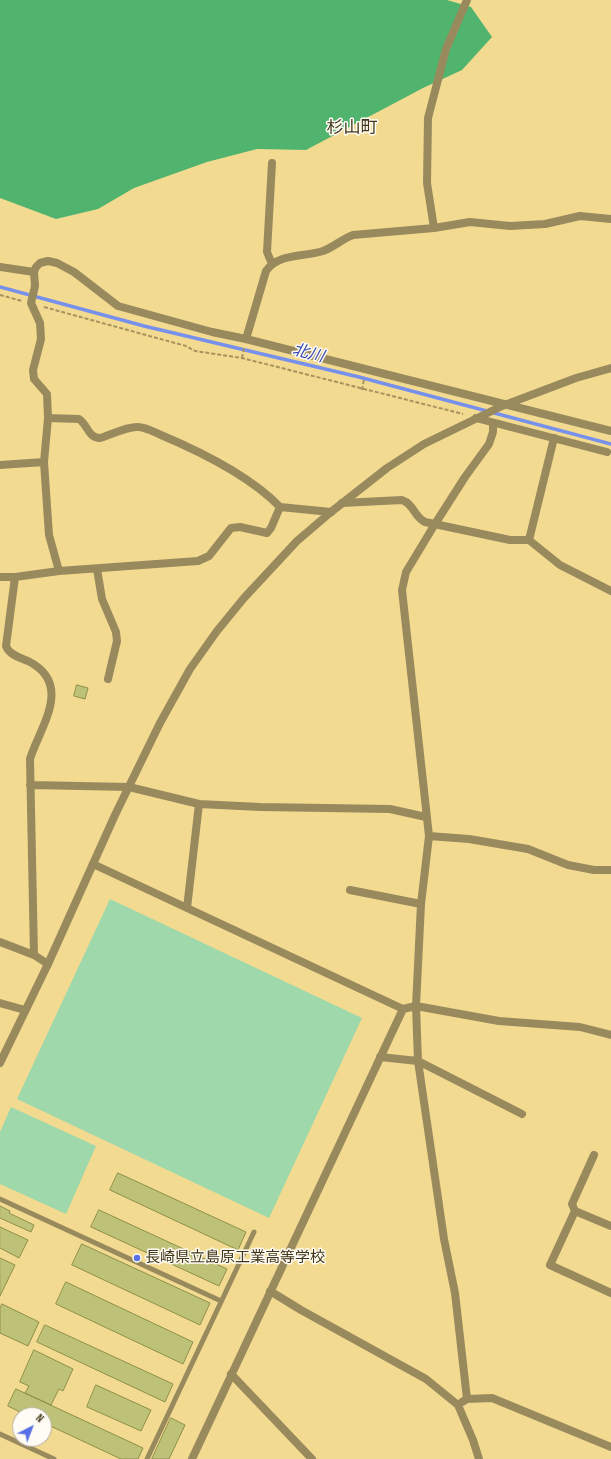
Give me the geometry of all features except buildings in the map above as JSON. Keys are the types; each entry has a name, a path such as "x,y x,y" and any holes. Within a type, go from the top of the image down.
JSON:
{"street":[{"path":"434,228 428,183 428,118 446,49 467,0"},
{"path":"272,163 267,252 272,264"},
{"path":"246,339 266,271 272,264 279,260 323,251 353,235 434,228 470,222 510,226 545,224 580,216 611,219"},
{"path":"59,571 49,535 44,462 48,418 47,394 34,379 33,370 41,339 41,331 40,323 31,301 35,286 34,272 40,263 57,263 74,272 118,306 212,332 246,339 611,431"},
{"path":"0,267 34,272"},
{"path":"0,1063 48,964 93,864 160,723 190,669 217,631 244,598 297,542 331,512 387,468 424,444 504,405 576,378 611,368"},
{"path":"480,416 493,423 607,452"},
{"path":"48,418 79,419 91,435 96,438 133,427 144,428 180,443 240,476 270,497 280,507 331,512"},
{"path":"467,1399 455,1292 444,1239 418,1061 416,1006 421,904 429,836 402,590 406,572 465,477 489,444 493,432 493,423"},
{"path":"529,540 554,438"},
{"path":"0,465 44,462"},
{"path":"342,503 402,500 411,505 422,521 510,540 529,540 560,565 611,591"},
{"path":"0,577 15,577 59,571 198,561 209,556 231,528 240,527 267,532 271,528 280,507"},
{"path":"97,569 102,599 116,632 117,641 108,679"},
{"path":"15,577 6,646 9,652 31,662 43,672 50,682 52,697 48,716 30,759 34,955"},
{"path":"30,785 129,787 200,804 260,807 390,809 426,817"},
{"path":"187,908 200,804"},
{"path":"429,836 469,839 528,849 568,865 594,870 611,870"},
{"path":"93,864 403,1009 416,1006 499,1021 580,1026 611,1035"},
{"path":"350,890 421,904"},
{"path":"0,942 34,955 48,964"},
{"path":"0,1003 25,1010"},
{"path":"192,1459 403,1009"},
{"path":"380,1057 418,1061 522,1114"},
{"path":"594,1154 572,1204 575,1211 611,1226"},
{"path":"575,1211 550,1265 611,1293"},
{"path":"270,1291 301,1310 426,1379 458,1405 473,1440 479,1459"},
{"path":"231,1374 312,1459"},
{"path":"458,1405 467,1399 492,1398 611,1447"}],"lane":[{"path":"0,1199 221,1301"},
{"path":"147,1459 254,1232"},
{"path":"0,1434 54,1459"}],"path":[{"path":"0,295 31,301 186,346 195,351 242,358 362,390 480,416"},
{"path":"362,390 363,386"}],"green space":[{"path":"0,0 447,0 471,7 492,37 462,70 423,88 306,150 257,149 207,162 134,188 98,209 56,219 0,198"},
{"path":"110,899 362,1018 269,1218 17,1099"},
{"path":"11,1107 96,1146 66,1214 0,1184 0,1132"}],"waterway":[{"name":"北川","path":"0,287 144,326 359,377 611,444"}],"place":[{"name":"長崎県立島原工業高等学校","path":"137,1258"}],"district":[{"name":"杉山町","path":"352,129"}]}
